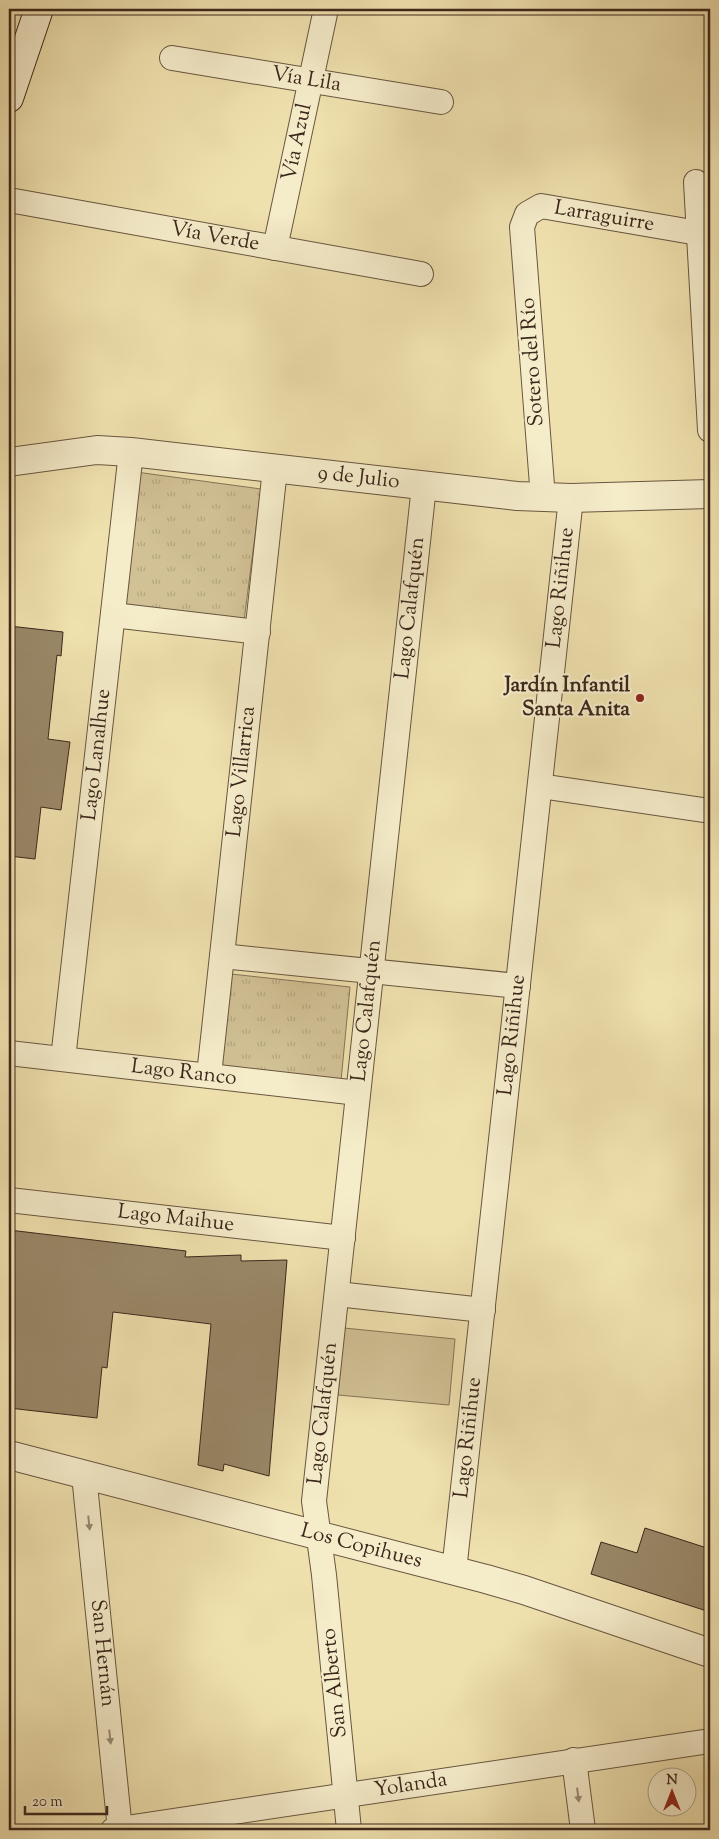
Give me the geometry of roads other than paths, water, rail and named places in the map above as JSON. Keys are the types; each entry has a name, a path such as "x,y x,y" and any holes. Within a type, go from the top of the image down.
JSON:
{"street":[{"path":"9,98 17,47 39,9"},
{"name":"Vía Azul","path":"275,248 326,9"},
{"name":"Vía Lila","path":"172,58 440,102"},
{"path":"696,182 710,430"},
{"name":"Vía Verde","path":"9,200 421,274"},
{"name":"Larraguirre","path":"522,227 527,214 541,206 698,233"},
{"name":"Sotero del Río","path":"522,227 543,498"},
{"name":"9 de Julio","path":"9,462 97,450 131,452 543,498 710,494"},
{"name":"Lago Lanalhue","path":"63,1059 131,452"},
{"name":"Lago Villarrica","path":"209,1075 275,469"},
{"name":"Lago Calafquén","path":"318,1536 314,1501 424,486"},
{"name":"Lago Riñihue","path":"454,1571 571,498"},
{"path":"113,615 258,632"},
{"path":"540,786 710,811"},
{"path":"222,956 518,986"},
{"name":"Lago Ranco","path":"9,1053 358,1093"},
{"name":"Lago Maihue","path":"9,1200 343,1238"},
{"path":"337,1294 483,1310"},
{"name":"Los Copihues","path":"9,1455 524,1590 710,1653"},
{"name":"San Hernán","path":"84,1475 117,1830"},
{"name":"San Alberto","path":"318,1536 324,1575 349,1830"},
{"name":"Yolanda","path":"117,1830 710,1741"},
{"path":"574,1760 583,1830"}],"place":[{"name":"Jardín Infantil Santa Anita","path":"640,698"}]}
